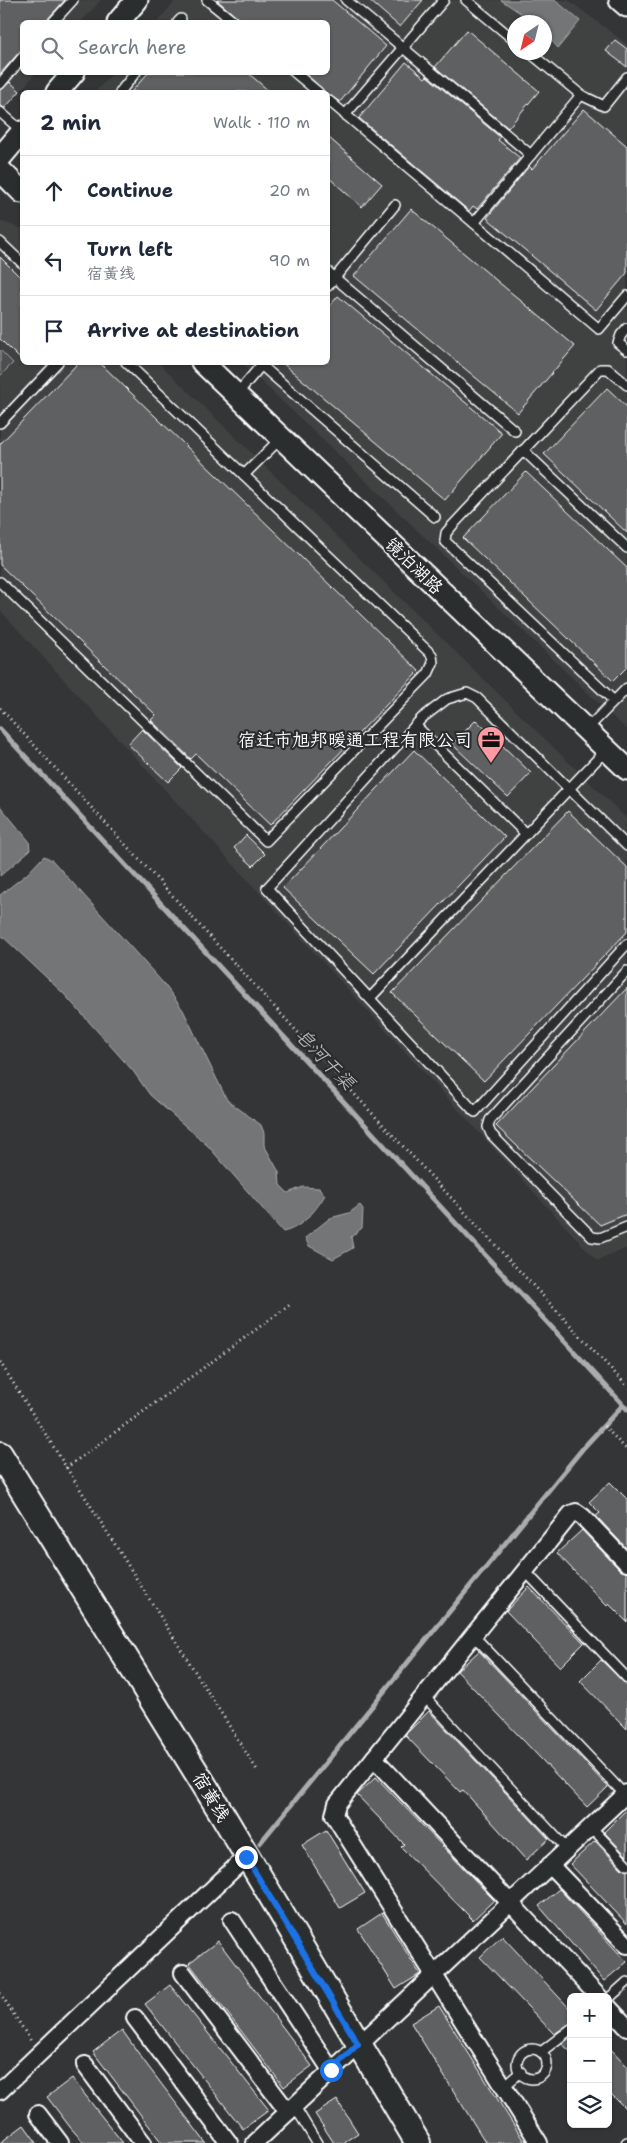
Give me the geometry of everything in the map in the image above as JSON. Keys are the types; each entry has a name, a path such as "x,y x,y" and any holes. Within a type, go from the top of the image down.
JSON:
{"main road":[{"name":"宿黄线","path":"0,1454 418,2143"}],"street":[{"path":"120,20 137,0"},
{"path":"620,0 627,6"},
{"path":"59,90 71,75"},
{"path":"0,158 20,134"},
{"path":"0,170 20,190"},
{"name":"镜泊湖路","path":"205,365 627,769"},
{"path":"539,2143 334,1815 336,1804 570,1514 576,1512 627,1563"},
{"path":"374,1758 595,1993"},
{"path":"255,2143 358,2044 626,1794"},
{"path":"0,2091 246,1857"},
{"path":"550,1864 627,1945"},
{"path":"232,1920 331,2070"},
{"path":"184,1973 291,2108"},
{"path":"612,2011 627,2027"},
{"path":"135,2018 230,2143"},
{"path":"86,2065 143,2143"},
{"path":"38,2114 60,2143"}],"lane":[{"path":"56,20 73,0"},
{"path":"207,0 232,20"},
{"path":"346,0 531,155"},
{"path":"345,115 444,0"},
{"path":"466,0 507,34"},
{"path":"0,84 20,60"},
{"path":"539,60 581,95 604,106 627,76"},
{"path":"122,90 134,75"},
{"path":"298,75 316,90"},
{"path":"474,222 581,95"},
{"path":"330,102 599,329 627,296"},
{"path":"0,112 20,130"},
{"path":"395,205 331,275 515,431"},
{"path":"0,242 20,261"},
{"path":"627,328 621,335 618,343 627,350"},
{"path":"0,423 55,365"},
{"path":"0,582 266,841 428,674 433,663 432,655 129,365"},
{"path":"236,395 262,365"},
{"path":"264,365 435,517"},
{"path":"627,385 608,369 600,369 446,533 446,541 617,698 627,703"},
{"path":"244,475 281,438"},
{"path":"523,450 627,548"},
{"path":"586,730 627,688"},
{"path":"627,846 477,698 467,693 447,699 415,725 267,888 475,1112 627,944"},
{"path":"415,725 526,834"},
{"path":"370,998 606,749"},
{"path":"626,975 490,1120 488,1127 491,1134 592,1237 600,1238 627,1227"},
{"path":"525,1571 627,1678"},
{"path":"473,1635 626,1794"},
{"path":"424,1696 567,1849"},
{"path":"591,1827 627,1865"},
{"path":"612,1995 627,1982"},
{"path":"541,2052 567,2032"},
{"path":"533,2049 541,2052 547,2066 542,2074 533,2078 520,2072 518,2064 520,2055 533,2049"},
{"path":"504,2086 520,2072"},
{"path":"291,2108 317,2143"}],"path":[{"path":"0,708 370,1111 627,1386"},
{"path":"66,1468 291,1304"},
{"path":"0,1362 257,1770"},
{"path":"604,1426 627,1450"},
{"path":"0,1993 39,2054"}],"shaded area":[{"path":"0,0 101,0 83,20 20,20 20,75 34,75 0,114"},
{"path":"176,0 568,0 627,44 627,730 244,365 330,365 330,90 97,90 111,75 330,75 330,20 159,20"},
{"path":"501,0 555,0 580,21 558,48 552,41 552,15 524,15"},
{"path":"0,221 20,228 20,365 161,365 627,819 627,1248 597,1261 0,610"},
{"path":"0,350 13,363 0,376"},
{"path":"0,806 29,841 30,850 0,876"},
{"path":"44,856 52,860 164,984 183,1010 227,1100 261,1125 264,1133 264,1145 279,1172 280,1185 288,1193 303,1187 319,1188 325,1195 302,1223 283,1232 208,1146 150,1095 133,1071 64,994 0,934 0,895 27,874"},
{"path":"360,1205 363,1209 362,1228 351,1237 353,1248 333,1259 309,1246 305,1238 330,1218 349,1213"}],"building":[{"path":"0,0 65,0 47,20 20,20 20,51 0,74"},
{"path":"217,0 332,0 386,46 340,102 330,95 330,90 323,90 307,75 330,75 330,20 240,20"},
{"path":"369,0 423,0 400,27"},
{"path":"467,30 539,91 508,128 435,67"},
{"path":"615,40 627,49 627,67 606,51"},
{"path":"406,62 425,78 427,76 500,137 498,140 520,158 477,209 473,206 469,211 359,118"},
{"path":"146,75 250,75 268,90 133,90"},
{"path":"10,82 20,91 5,108 0,106 0,90"},
{"path":"584,109 627,146 627,273 596,310 487,218 529,166 532,169"},
{"path":"330,139 382,184 362,207 330,179"},
{"path":"411,209 575,346 518,413 354,276"},
{"path":"0,257 20,277 20,359 0,339"},
{"path":"338,296 502,433 445,500 285,365 330,365 330,306"},
{"path":"76,365 102,365 419,671 270,825 196,754 191,759 151,720 156,715 0,565 0,444"},
{"path":"607,388 627,407 627,533 544,454"},
{"path":"526,472 627,568 627,667 613,681 463,538"},
{"path":"476,720 531,773 508,797 452,744"},
{"path":"142,729 182,768 168,782 128,744"},
{"path":"414,750 505,837 374,974 283,888"},
{"path":"568,811 627,867 627,932 484,1081 392,993"},
{"path":"246,835 265,854 253,866 234,848"},
{"path":"627,988 627,1214 600,1225 496,1126"},
{"path":"610,1482 627,1499 627,1549 596,1516 600,1513 589,1502"},
{"path":"582,1530 620,1570 627,1573 627,1622 609,1604 607,1606 557,1553"},
{"path":"529,1587 584,1643 560,1667 506,1611"},
{"path":"479,1651 608,1787 587,1807 457,1671"},
{"path":"601,1660 627,1685 627,1729 580,1681"},
{"path":"429,1711 549,1839 526,1860 463,1790 460,1792 405,1735"},
{"path":"376,1777 494,1900 473,1920 401,1847 404,1844 357,1795"},
{"path":"627,1809 627,1856 604,1832"},
{"path":"326,1830 365,1893 340,1908 302,1845"},
{"path":"595,1841 622,1869 627,1871 627,1924 570,1864"},
{"path":"559,1889 627,1962 604,1981 539,1906"},
{"path":"382,1913 420,1974 396,1989 358,1929"},
{"path":"502,1936 567,2006 567,2026 554,2034 480,1957"},
{"path":"218,1941 312,2066 284,2087 189,1963"},
{"path":"170,1985 269,2110 243,2129 145,2004"},
{"path":"439,2006 525,2143 486,2143 411,2023"},
{"path":"122,2030 206,2143 162,2143 93,2052"},
{"path":"567,2040 567,2048 562,2044"},
{"path":"612,2050 627,2066 627,2110 612,2095"},
{"path":"72,2078 123,2143 84,2143 70,2127 47,2097"},
{"path":"337,2100 358,2133 343,2143 334,2143 315,2114"},
{"path":"24,2125 37,2143 0,2143"}],"waterway":[{"name":"皂河干渠","path":"0,729 627,1409"},
{"path":"260,1843 584,1447 623,1405"}],"place":[{"name":"宿迁市旭邦暖通工程有限公司","path":"491,764"}],"route":[{"path":"246,1857 358,2044 331,2070"}]}
